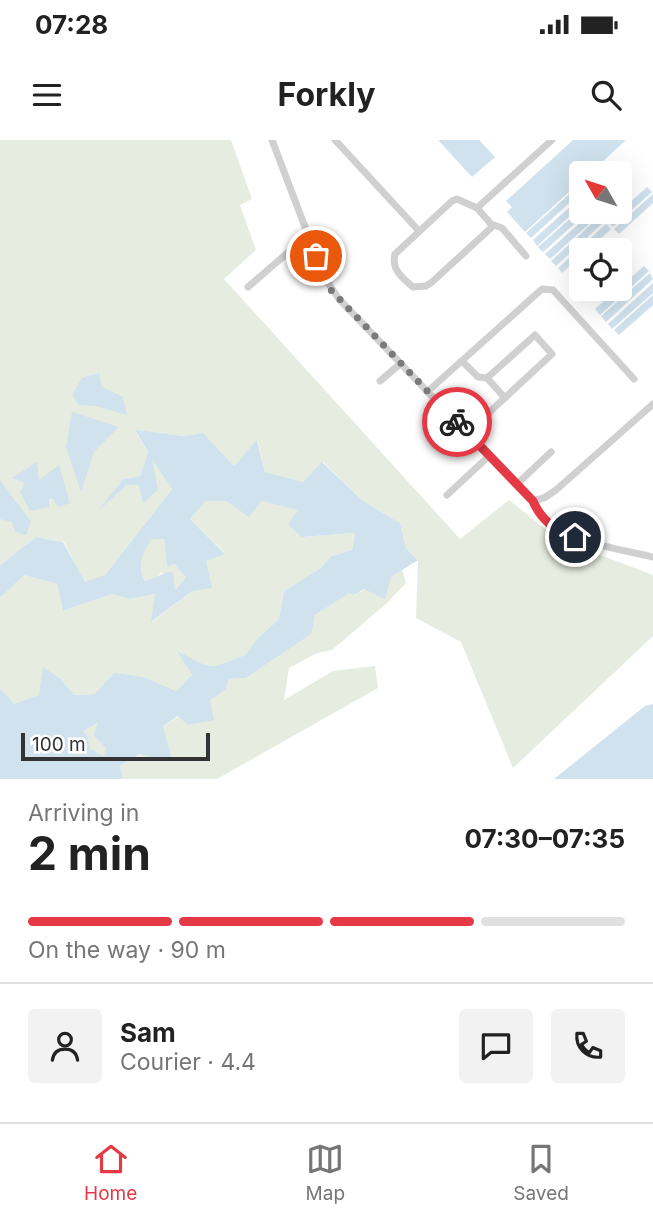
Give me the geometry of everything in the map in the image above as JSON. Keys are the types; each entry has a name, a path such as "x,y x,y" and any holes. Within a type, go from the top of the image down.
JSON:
{"lane":[{"path":"272,140 330,289 533,501 537,511 561,532 653,557"},
{"path":"335,140 419,231"},
{"path":"477,208 552,140"},
{"path":"491,224 487,232 432,282 419,287 401,277 394,259 395,254 452,201 463,201 477,208 491,224 502,228 526,256"},
{"path":"248,287 308,236"},
{"path":"428,392 542,289 553,290 634,379"},
{"path":"467,433 552,354 535,335 487,378"},
{"path":"462,361 478,377 487,378 505,398"},
{"path":"380,381 400,364"},
{"path":"533,501 556,490 652,406"},
{"path":"517,484 551,452"},
{"path":"447,495 489,456"}],"shaded area":[{"path":"0,140 231,140 252,199 240,205 256,250 224,279 460,539 509,500 558,539 653,575 653,636 513,768 461,642 416,618 418,560 406,548 400,523 363,501 323,462 303,482 265,472 258,441 234,466 203,433 184,436 135,431 148,452 140,476 123,479 103,506 127,485 139,485 151,456 172,489 105,575 85,583 64,542 36,537 0,565"},
{"path":"206,501 226,501 249,516 261,501 299,510 303,537 355,533 352,550 331,556 321,568 284,591 279,619 257,639 245,655 218,666 205,665 178,652 192,675 176,691 144,677 95,694 74,695 61,679 43,668 40,695 14,704 0,688 0,598 24,575 57,584 63,611 112,594 130,599 156,594 152,622 192,591 205,561 225,553 190,519"},
{"path":"152,539 164,539 167,567 174,564 186,577 174,591 162,572 153,580 145,581 141,569 142,558"},
{"path":"402,570 406,583 387,603 332,650 317,653 289,668 284,700 333,671 375,666 378,688 217,779 123,779 120,766 141,754 162,761 163,726 226,689 229,679 246,678 310,634 315,615 349,592 354,595"},
{"path":"99,723 93,735 107,748 104,757 89,749 88,737 82,731"}],"water":[{"path":"438,140 479,140 495,157 472,177"},
{"path":"573,140 626,140 603,161 569,161 569,192 525,232 507,212 512,207 506,201"},
{"path":"647,187 652,192 632,210 632,200"},
{"path":"569,194 569,203 531,238 526,233"},
{"path":"653,194 653,203 632,222 632,213"},
{"path":"569,208 569,217 537,246 533,240"},
{"path":"569,220 569,224 574,224 543,252 538,247"},
{"path":"579,224 589,224 573,238 569,238 569,242 550,259 545,254"},
{"path":"591,224 602,224 587,238 576,238"},
{"path":"606,224 611,229 601,238 591,238"},
{"path":"620,224 630,224 619,234 614,229"},
{"path":"569,244 569,254 556,266 551,261"},
{"path":"569,258 569,267 562,273 558,268"},
{"path":"644,266 649,271 632,286 632,277"},
{"path":"650,273 653,279 632,298 632,289"},
{"path":"653,283 653,293 612,329 608,324"},
{"path":"653,295 653,305 619,335 614,330"},
{"path":"604,301 616,301 600,315 595,309"},
{"path":"618,301 629,301 606,322 601,316"},
{"path":"99,373 102,387 123,397 127,415 96,406 79,405 72,395 82,378"},
{"path":"72,412 119,427 94,452 81,492 66,447"},
{"path":"135,430 184,436 203,433 234,466 257,440 265,472 303,482 322,462 363,501 400,523 406,548 418,560 391,577 385,599 364,589 354,595 349,593 315,615 311,634 246,678 229,679 226,689 210,700 214,720 188,725 178,716 163,726 171,756 162,761 140,754 120,766 123,779 0,779 0,688 14,704 39,695 43,667 61,679 74,695 95,694 114,673 144,677 176,691 192,675 177,651 205,665 217,666 245,655 257,639 279,619 284,591 321,568 331,556 352,550 355,533 302,537 288,525 298,510 261,501 249,517 226,501 206,501 190,519 225,554 206,561 212,588 192,591 151,622 155,594 130,599 112,594 63,611 57,584 24,575 0,598 0,565 36,537 63,542 85,582 105,575 172,489 152,459 158,490 143,503 139,485 127,485 99,510 123,479 140,476 148,452","holes":["152,539 164,539 167,567 174,564 186,577 175,590 173,572 145,581 141,570 142,559","98,723 93,735 106,748 104,756 90,749 88,737 83,731"]},
{"path":"37,462 39,480 59,465 70,503 58,507 53,499 49,499 49,507 30,511 20,492 25,483 12,478"},
{"path":"0,480 31,522 26,535 15,532 12,522 0,519"},
{"path":"653,704 653,779 554,779 645,706"}],"way so far":[{"path":"316,256 330,289 457,422"}],"route":[{"path":"457,422 533,501 537,511 551,526 575,537"}]}
